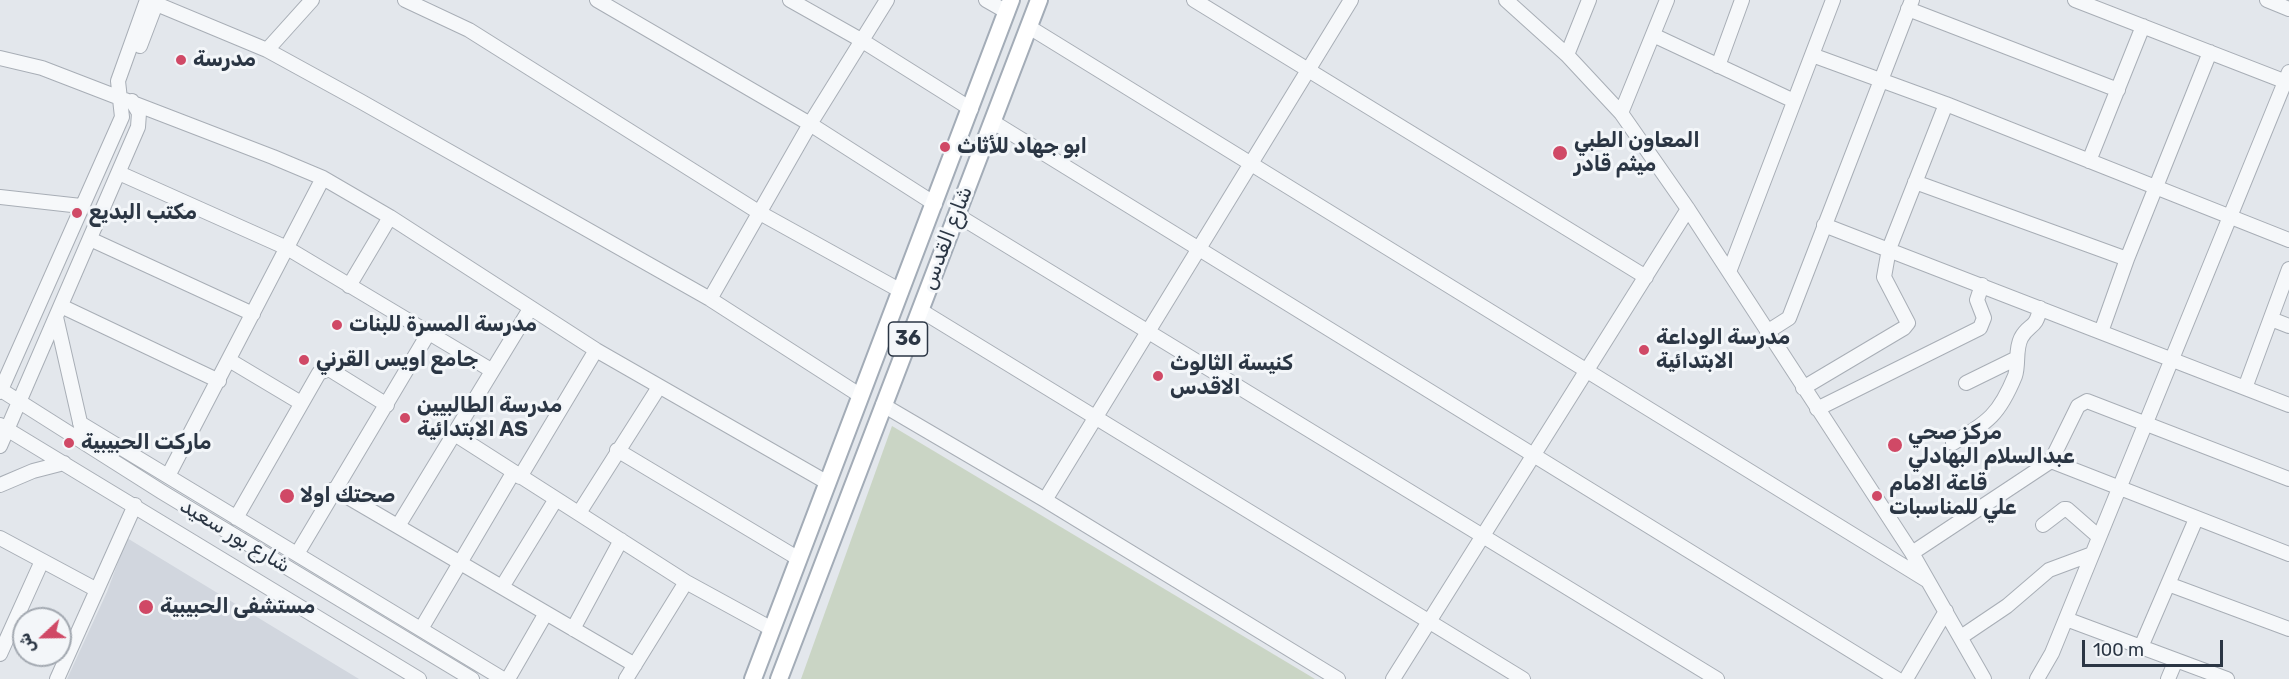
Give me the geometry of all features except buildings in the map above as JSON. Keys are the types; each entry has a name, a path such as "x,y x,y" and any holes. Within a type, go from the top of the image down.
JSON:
{"main road":[{"name":"شارع القدس","path":"779,679 1039,0"},
{"name":"شارع القدس","path":"753,679 1009,6"},
{"path":"924,232 927,245 941,254"},
{"path":"915,255 941,254"}],"street":[{"path":"267,50 312,0"},
{"path":"405,0 469,30 760,213 901,291"},
{"path":"597,0 810,124 935,204"},
{"path":"790,0 861,40 971,109"},
{"path":"710,299 810,124 887,0"},
{"path":"986,0 1009,6"},
{"path":"1194,0 1646,277"},
{"path":"1045,500 1352,0"},
{"path":"1567,56 1589,0"},
{"path":"1621,113 1667,0"},
{"path":"1718,66 1742,0"},
{"path":"1729,272 1833,0"},
{"path":"2037,679 2052,653 2229,217 2288,79 2144,26 2108,6 2075,0"},
{"path":"2267,0 2289,9"},
{"path":"1,391 122,117 127,101 128,78 151,2 267,50 710,299 861,396"},
{"path":"1512,2 1621,113 1688,209 1912,553 1984,679"},
{"path":"1767,332 1789,318 1910,5 2118,90"},
{"path":"2089,161 2144,26"},
{"path":"1029,27 1929,581"},
{"path":"1653,35 1794,101"},
{"path":"2101,332 2154,188 2210,52"},
{"path":"1812,55 1946,104 2289,240"},
{"path":"0,58 42,68 323,178 390,217 596,350 828,483"},
{"path":"0,446 4,427 20,400 138,127 139,113 127,101"},
{"path":"1803,388 1904,328 1908,322 1884,277 1889,249 1946,104"},
{"path":"993,122 1897,679"},
{"path":"119,173 287,248 491,370"},
{"path":"168,476 323,178"},
{"path":"1915,182 2127,259"},
{"path":"0,197 81,206"},
{"path":"1393,679 1688,209"},
{"path":"957,215 1717,679"},
{"path":"350,286 390,217"},
{"path":"1824,225 2289,405"},
{"path":"90,239 253,314"},
{"path":"2245,388 2289,268"},
{"path":"1817,409 1980,328 1984,318 1977,300 1983,285"},
{"path":"1953,443 1983,424 1999,410 2016,374 2022,337 2036,324 2040,308"},
{"path":"398,526 530,309"},
{"path":"920,310 1523,679"},
{"path":"59,312 219,381"},
{"path":"59,312 80,423 86,441"},
{"path":"2271,319 2289,326"},
{"path":"297,554 428,334"},
{"path":"421,629 596,350"},
{"path":"1966,382 2017,358"},
{"path":"229,360 300,403"},
{"path":"236,518 319,373 328,369 387,405"},
{"path":"579,513 659,387"},
{"name":"شارع بور سعيد","path":"1,391 20,400 196,512 472,679"},
{"path":"1912,553 2051,461 2082,402 2087,400 2289,479"},
{"path":"883,405 1045,500 1338,679"},
{"path":"80,423 503,679"},
{"name":"شارع بور سعيد","path":"4,427 419,679"},
{"path":"453,433 686,582 772,629"},
{"path":"617,450 799,559"},
{"path":"2051,461 2289,554"},
{"path":"0,485 33,471 64,463"},
{"path":"334,489 635,665"},
{"path":"196,512 204,498"},
{"path":"502,587 556,500"},
{"path":"57,679 135,505"},
{"path":"2043,525 2064,508 2099,537"},
{"path":"2141,647 2196,519"},
{"path":"0,538 97,590"},
{"path":"573,629 621,540"},
{"path":"1961,637 2007,606 2049,570 2092,554"},
{"path":"0,654 42,561"},
{"path":"626,679 686,582"},
{"path":"2168,584 2289,629"},
{"path":"1906,679 1946,611"},
{"path":"508,679 546,613"},
{"path":"2066,619 2227,679"},
{"path":"2168,679 2176,660"}],"shaded area":[{"path":"127,538 359,679 67,679 107,592"}],"green space":[{"path":"892,426 1315,679 801,679"}],"place":[{"name":"مدرسة","path":"181,60"},
{"name":"ابو جهاد للأثاث","path":"945,147"},
{"name":"المعاون الطبي ميثم قادر","path":"1560,153"},
{"name":"مكتب البديع","path":"77,213"},
{"name":"مدرسة المسرة للبنات","path":"337,325"},
{"name":"مدرسة الوداعة الابتدائية","path":"1644,350"},
{"name":"جامع اويس القرني","path":"304,360"},
{"name":"كنيسة الثالوث الاقدس","path":"1158,376"},
{"name":"مدرسة الطالبيين الابتدائية AS","path":"405,418"},
{"name":"ماركت الحبيبية","path":"69,443"},
{"name":"مركز صحي عبدالسلام البهادلي","path":"1895,445"},
{"name":"صحتك اولا","path":"287,496"},
{"name":"قاعة الامام علي للمناسبات","path":"1877,496"},
{"name":"مستشفى الحبيبية","path":"146,607"}]}
